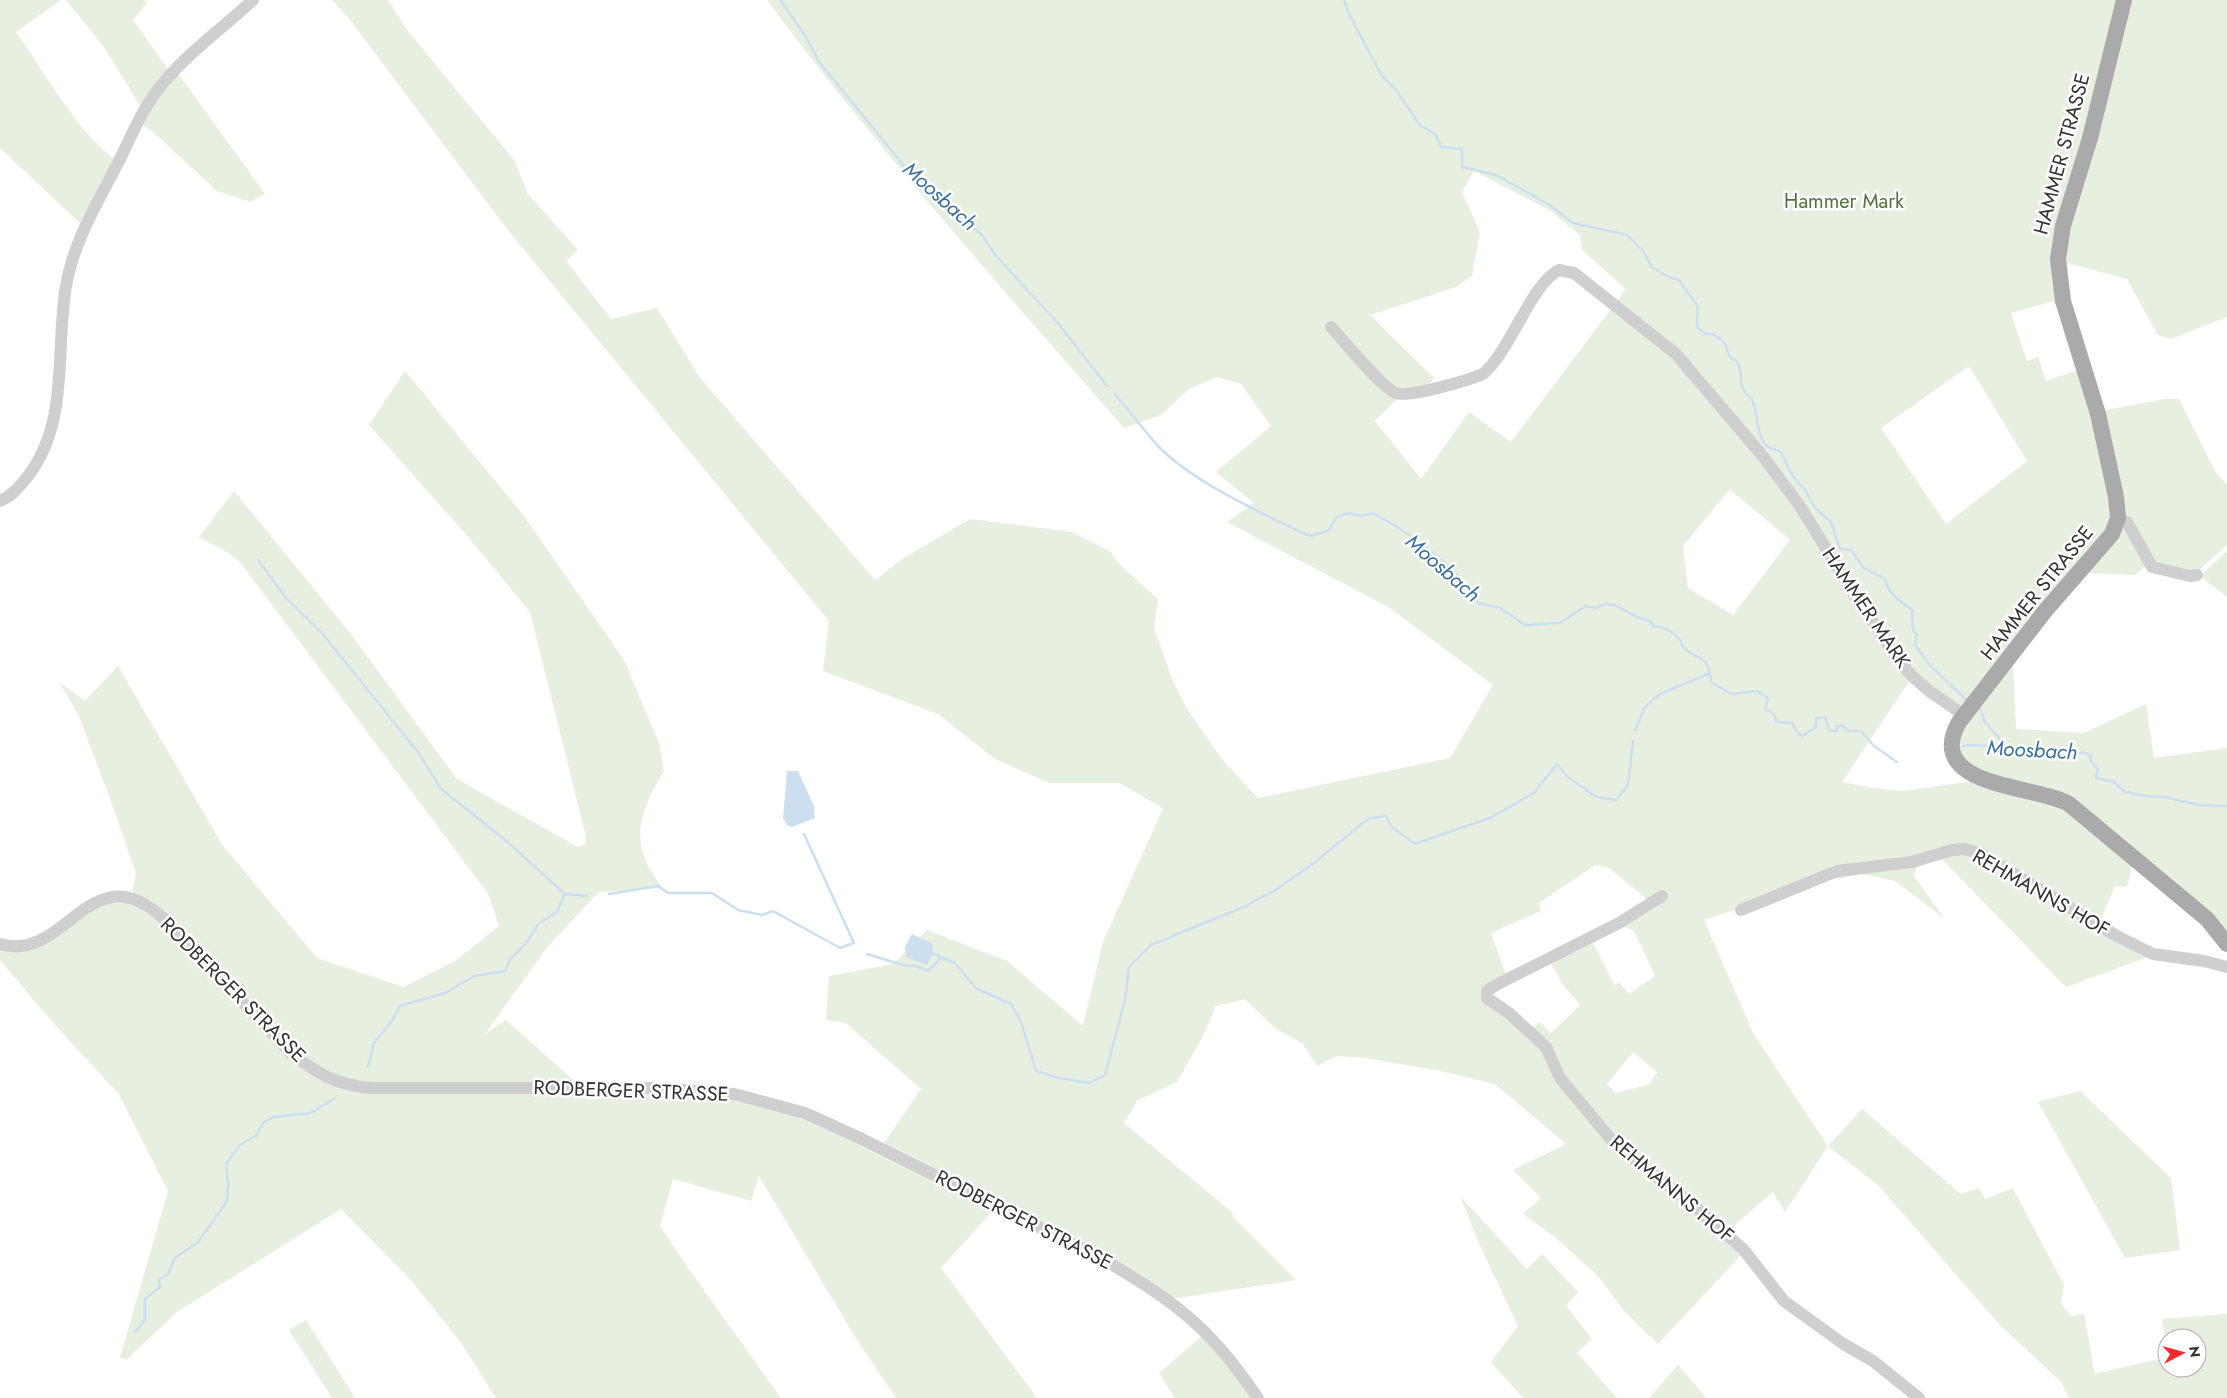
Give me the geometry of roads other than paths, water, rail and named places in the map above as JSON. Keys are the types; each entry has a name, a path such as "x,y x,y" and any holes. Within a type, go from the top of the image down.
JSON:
{"main road":[{"name":"HAMMER STRASSE","path":"2124,0 2090,138 2063,226 2058,259 2063,301 2098,414 2116,497 2118,518 2112,534 2102,547 2045,611 1964,716 1956,728 1951,742 1952,750 1959,764 1971,773 1994,783 2054,797 2069,804 2207,919 2227,944"}],"street":[{"path":"0,501 12,494 25,480 39,459 47,441 57,406 63,312 71,260 83,230 136,123 163,83 253,0"},
{"name":"HAMMER MARK","path":"1331,327 1385,386 1398,394 1418,393 1483,374 1491,368 1510,340 1529,305 1551,273 1559,270 1574,273 1676,354 1761,454 1800,506 1853,593 1898,659 1911,675 1929,691 1964,716"},
{"path":"2118,518 2126,522 2152,567 2190,576 2197,575"},
{"name":"REHMANNS HOF","path":"1740,910 1837,871 1912,862 1952,850 1965,849 1980,853 2114,935 2153,954 2227,967"},
{"name":"REHMANNS HOF","path":"1662,896 1619,924 1496,985 1487,991 1487,998 1515,1018 1546,1047 1560,1078 1614,1143 1694,1206 1743,1249 1784,1301 1842,1343 1873,1361 1919,1398"},
{"name":"RODBERGER STRASSE","path":"0,944 22,946 38,942 93,904 108,898 126,898 148,906 163,918 291,1052 314,1071 345,1084 371,1088 661,1088 700,1090 752,1097 805,1113 862,1139 1103,1258 1194,1322 1231,1361 1258,1398"}],"water":[{"path":"787,771 798,771 814,806 815,818 792,827 787,825 783,818"},
{"path":"912,934 933,944 933,954 927,965 906,957 905,947"}],"waterway":[{"name":"Moosbach","path":"780,0 804,34 820,63 914,178 936,199 981,234 996,256 1058,323 1107,386"},
{"path":"1344,0 1350,16 1382,76 1397,91 1420,125 1435,134 1441,147 1462,149 1462,167 1496,175 1548,204 1573,223 1627,235 1643,251 1652,267 1668,277 1679,280 1698,307 1697,325 1700,330 1706,334 1713,334 1724,342 1730,357 1737,362 1743,388 1755,407 1763,442 1781,452 1792,475 1805,490 1815,508 1831,522 1840,549 1851,550 1864,568 1885,579 1892,593 1912,610 1913,630 1917,635 1915,645 1927,662 1965,699"},
{"name":"Moosbach","path":"1115,394 1162,450 1177,463 1212,487 1292,528 1310,536 1329,530 1336,518 1348,513 1361,516 1373,513 1417,540 1432,552 1459,577 1478,603 1500,608 1525,625 1560,623 1586,606 1595,608 1606,604 1615,605 1637,617 1650,621 1653,626 1665,628 1675,634 1683,647 1705,663 1710,673 1711,682 1732,694 1757,691 1768,698 1765,709 1774,714 1776,722 1792,723 1799,734 1803,736 1816,727 1816,718 1825,718 1830,731 1837,731 1837,726 1841,725 1849,731 1861,731 1874,746 1897,762"},
{"path":"258,560 286,598 321,632 418,752 441,789 504,839 565,894 587,896"},
{"path":"1635,730 1645,707 1660,694 1710,673"},
{"path":"1980,709 1985,722 2008,748"},
{"path":"933,954 955,963 976,988 1011,1004 1021,1022 1036,1071 1059,1078 1089,1083 1105,1075 1125,1000 1129,967 1151,945 1246,906 1277,889 1314,863 1369,818 1386,816 1392,827 1415,844 1490,818 1534,793 1557,764 1568,777 1596,797 1616,800 1628,785 1633,741"},
{"name":"Moosbach","path":"1963,746 1979,745 2004,748 2028,746 2032,752 2054,751 2056,747 2065,748 2072,755 2084,752 2091,756 2090,760 2098,769 2096,778 2114,782 2125,792 2144,796 2165,797 2199,805 2227,806"},
{"path":"609,894 658,886 668,893 712,893 738,910 762,915 773,911 840,948 854,943 804,834"},
{"path":"368,1067 374,1043 392,1021 400,1006 445,993 474,976 505,971 510,960 527,942 538,924 557,912 565,894"},
{"path":"867,954 906,966 917,966 928,971 941,958"},
{"path":"135,1332 145,1320 145,1299 160,1287 159,1280 168,1274 175,1258 198,1242 227,1201 226,1164 240,1145 257,1135 263,1123 273,1117 311,1113 335,1098"}],"park label":[{"name":"Hammer Mark","path":"1844,201"}]}
